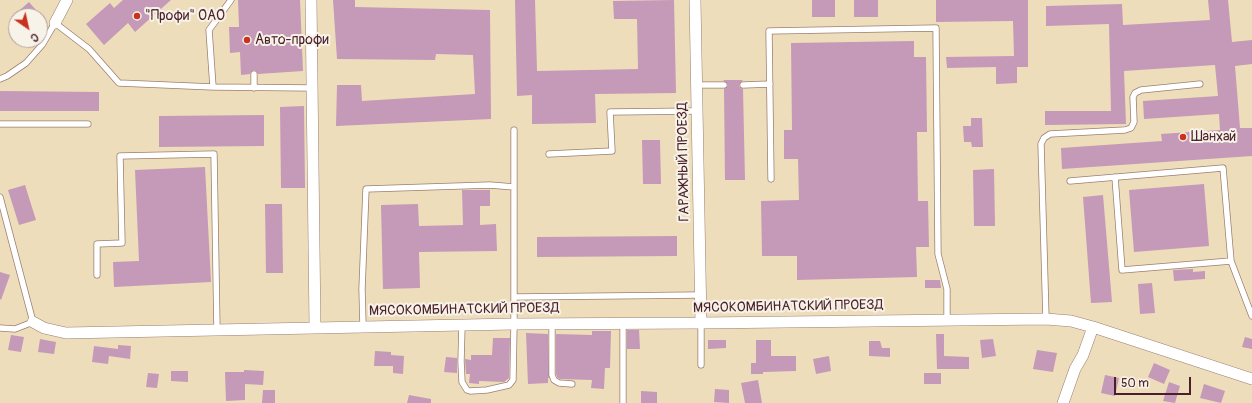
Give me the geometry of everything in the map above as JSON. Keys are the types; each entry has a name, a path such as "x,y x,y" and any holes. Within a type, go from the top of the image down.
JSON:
{"street":[{"path":"55,22 67,0"},
{"path":"310,0 315,327"},
{"name":"ГАРАЖНЫЙ ПРОЕЗД","path":"695,0 698,85 700,323"},
{"name":"МЯСОКОМБИНАТСКИЙ ПРОЕЗД","path":"33,322 44,328 66,333 462,324 623,324 1046,319 1071,321 1093,327 1252,379"},
{"path":"1063,403 1075,369 1083,355 1093,327"}],"lane":[{"path":"212,88 209,30 231,0"},
{"path":"0,79 26,63 42,45 55,22 89,49 119,83 212,88 312,88"},
{"path":"771,179 770,31 936,28 938,254 947,289 947,319"},
{"path":"254,74 254,88"},
{"path":"743,85 770,84"},
{"path":"1046,319 1041,144 1044,138 1050,134 1125,130 1131,128 1134,122 1133,96 1136,92 1141,90 1200,84"},
{"path":"698,85 724,85"},
{"path":"549,154 612,151 610,112 698,110"},
{"path":"0,124 88,124"},
{"path":"462,324 462,382 467,390 487,390 509,385 513,380 514,130"},
{"path":"97,274 97,244 122,243 120,156 214,154 218,330"},
{"path":"1070,181 1223,168 1231,261 1252,316"},
{"path":"1115,177 1122,270 1231,261"},
{"path":"363,326 362,289 366,189 490,185 514,187"},
{"path":"0,198 33,322 15,329 0,328"},
{"path":"514,297 700,295"},
{"path":"700,323 701,364"},
{"path":"552,324 552,375 554,380 559,383 572,384"},
{"path":"623,324 623,403"}],"building":[{"path":"123,0 171,0 135,32 128,23 104,45 86,24 110,3 114,8"},
{"path":"238,0 300,0 303,71 258,74 254,70 250,74 241,75 240,52 230,53 229,27 239,27"},
{"path":"333,0 355,0 355,7 490,10 491,119 336,126 337,85 361,85 362,101 475,94 473,55 436,54 435,60 337,59"},
{"path":"515,0 535,0 537,71 638,69 637,19 614,19 613,1 674,0 676,93 595,94 596,123 532,124 532,95 517,96"},
{"path":"812,0 835,0 835,17 812,17"},
{"path":"854,0 878,0 878,17 854,17"},
{"path":"936,0 1028,0 1028,67 1017,67 1017,83 996,84 996,67 947,68 946,57 1014,56 1013,21 936,22"},
{"path":"1208,0 1228,0 1232,42 1252,40 1252,64 1235,66 1240,128 1252,128 1252,156 1062,169 1061,148 1162,141 1161,134 1220,130 1219,114 1144,119 1143,101 1218,96 1215,65 1124,71 1126,124 1045,125 1045,111 1111,111 1109,24 1046,26 1046,6 1122,4 1123,25 1210,20"},
{"path":"29,2 34,8 22,8"},
{"path":"914,41 914,57 926,57 927,132 917,132 918,201 928,201 929,247 916,247 917,277 797,280 797,256 762,256 761,201 799,200 798,159 784,159 784,130 792,130 791,43"},
{"path":"723,80 743,80 739,85 740,88 743,89 745,180 725,180 724,89 728,85"},
{"path":"0,91 99,92 99,111 0,111"},
{"path":"304,106 305,188 281,188 280,107"},
{"path":"264,115 264,146 159,147 159,116"},
{"path":"971,118 982,118 983,147 972,147 971,142 964,142 963,126 971,126"},
{"path":"642,140 660,140 661,184 643,184"},
{"path":"205,167 211,282 114,287 113,262 139,261 135,170"},
{"path":"994,169 995,226 974,226 973,170"},
{"path":"1204,184 1209,246 1134,252 1129,190"},
{"path":"25,185 36,220 19,225 8,190"},
{"path":"462,190 490,190 490,206 480,206 480,225 496,224 497,251 419,252 420,288 383,289 381,205 418,204 419,226 463,225"},
{"path":"1103,195 1112,302 1091,303 1083,197"},
{"path":"265,204 282,204 283,273 266,273"},
{"path":"677,236 677,256 537,257 537,237"},
{"path":"1193,269 1193,272 1205,271 1205,279 1174,281 1173,270"},
{"path":"0,272 10,275 1,300 0,299"},
{"path":"925,280 940,280 941,288 925,288"},
{"path":"1152,283 1155,313 1140,314 1138,284"},
{"path":"627,330 639,330 640,349 627,349"},
{"path":"592,331 611,331 610,368 605,368 604,389 591,388 592,380 560,379 556,374 556,334 592,335"},
{"path":"526,333 548,334 548,383 528,384"},
{"path":"936,334 944,334 944,356 969,357 969,369 937,369"},
{"path":"11,335 24,337 21,352 8,350"},
{"path":"1245,337 1252,339 1252,349 1242,347"},
{"path":"493,338 510,338 509,378 504,382 479,381 479,384 469,383 470,374 466,374 465,359 471,360 471,355 492,355"},
{"path":"40,339 56,342 54,354 38,352"},
{"path":"993,339 996,356 982,358 980,340"},
{"path":"708,340 726,340 726,348 708,349"},
{"path":"756,340 771,340 771,356 796,356 796,371 751,374 751,363 756,363"},
{"path":"869,341 880,341 882,348 890,348 890,357 869,356"},
{"path":"118,345 131,346 130,359 109,356 108,364 92,362 94,346 118,349"},
{"path":"1037,350 1057,353 1053,372 1033,369"},
{"path":"375,351 391,352 391,355 404,356 403,374 393,373 393,366 374,366"},
{"path":"829,356 831,371 816,374 813,359"},
{"path":"446,357 457,358 457,373 444,372"},
{"path":"1154,363 1170,370 1164,384 1148,377"},
{"path":"244,370 264,371 263,385 245,384 245,400 226,401 225,372 244,372"},
{"path":"171,371 188,371 188,382 171,381"},
{"path":"148,373 159,374 157,388 146,387"},
{"path":"924,373 941,373 941,384 924,384"},
{"path":"1105,375 1119,378 1115,396 1101,393"},
{"path":"758,380 762,403 745,403 741,383"},
{"path":"1169,382 1180,386 1175,403 1163,401"},
{"path":"1204,384 1225,391 1221,403 1200,398"},
{"path":"715,389 729,390 729,403 714,402"},
{"path":"263,390 275,390 275,403 262,403"},
{"path":"641,391 657,392 657,403 641,403"},
{"path":"409,395 431,399 431,403 407,403"}],"place":[{"name":"\"Профи\" ОАО","path":"137,16"},
{"name":"Авто-профи","path":"247,40"},
{"name":"Шанхай","path":"1183,137"}]}
